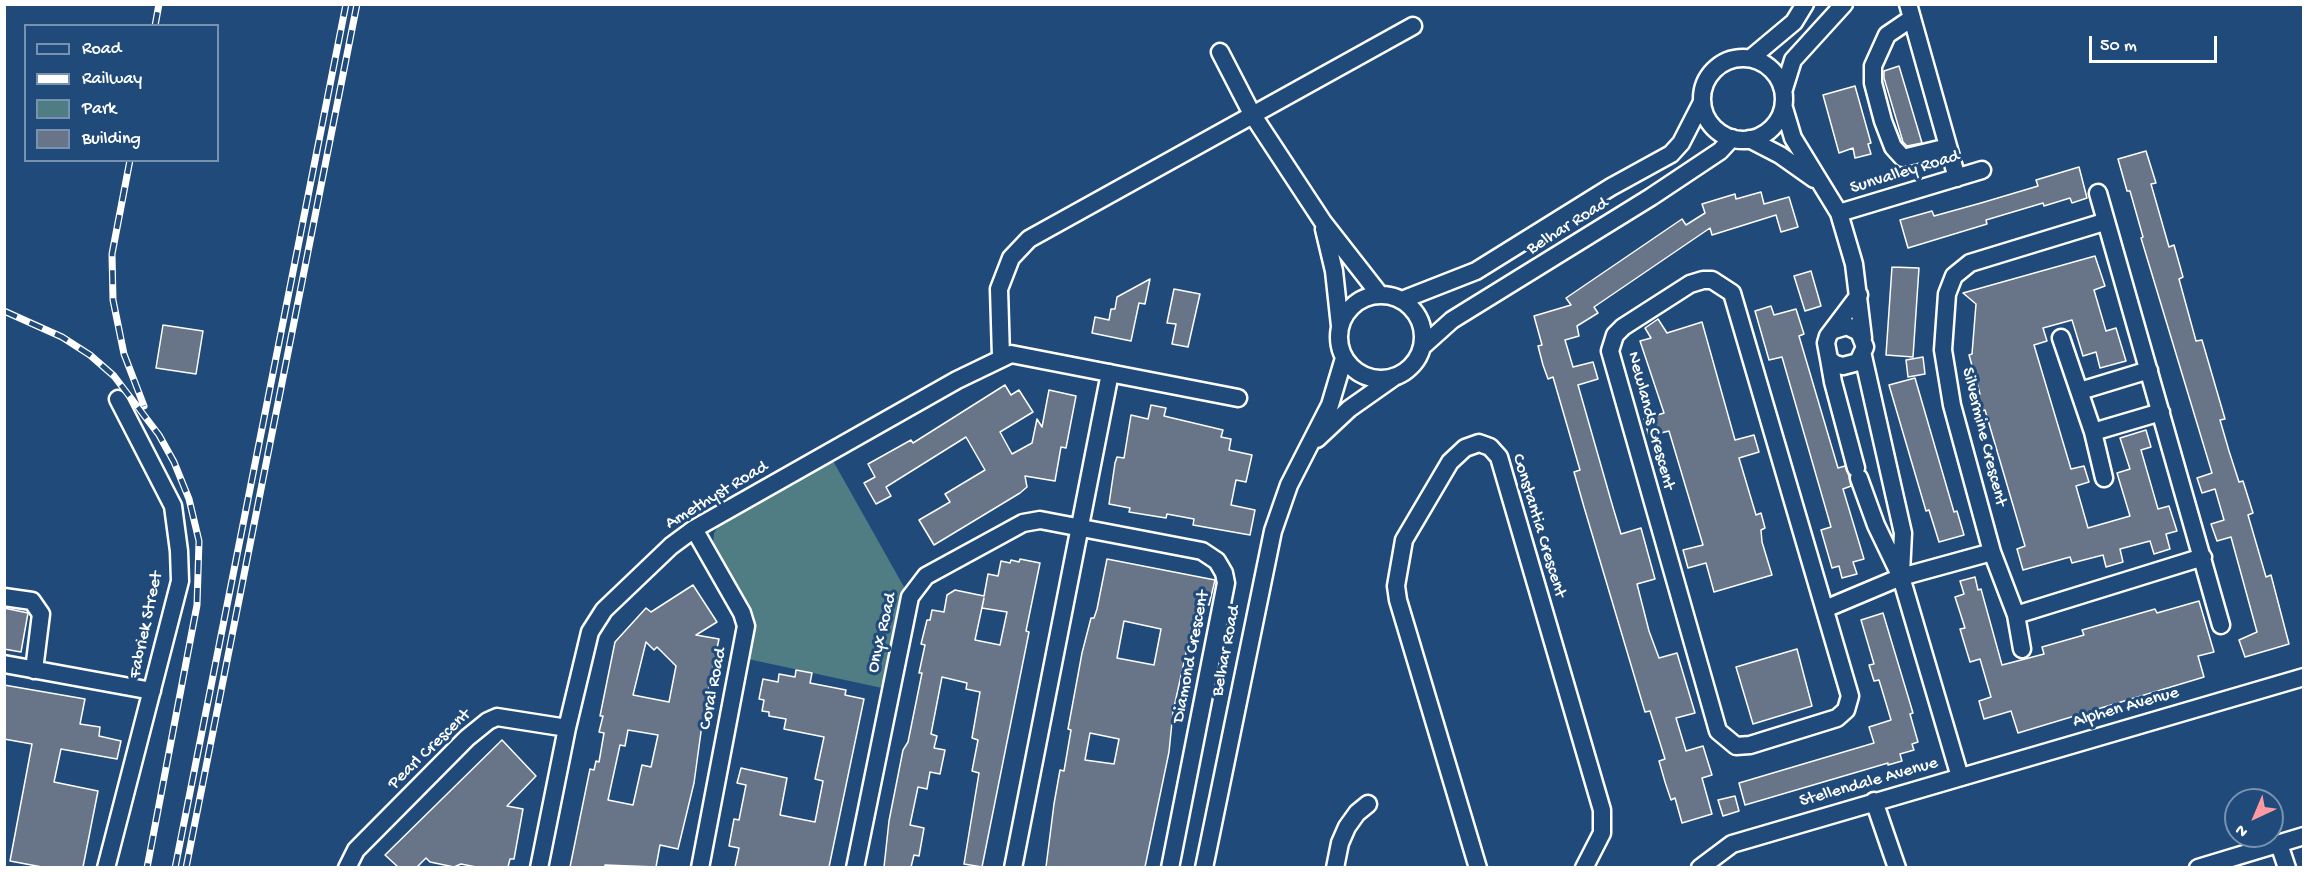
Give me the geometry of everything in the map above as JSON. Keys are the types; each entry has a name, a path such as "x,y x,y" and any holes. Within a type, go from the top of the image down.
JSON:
{"street":[{"path":"1751,58 1794,22 1805,4"},
{"path":"1844,4 1793,60 1784,89 1784,108 1793,138 1839,213 1854,264 1859,295 1865,347 1863,356 1858,362 1843,366 1829,358 1826,343 1859,295"},
{"path":"1910,11 1957,178"},
{"path":"1910,11 1882,43 1873,66 1873,83 1882,121 1893,147 1903,158 1947,147"},
{"path":"1001,357 999,289 1011,258 1029,239 1413,26"},
{"path":"1220,52 1252,114 1323,222 1380,295"},
{"path":"1784,89 1775,72 1764,63 1751,58 1735,58 1720,64 1709,76 1702,102 1709,120 1719,131 1732,138 1749,139 1765,134 1777,123 1784,108"},
{"name":"Belhar Road","path":"1402,300 1476,271 1611,187 1671,154 1681,143 1702,102"},
{"path":"1923,154 1929,142 1937,110"},
{"name":"Belhar Road","path":"1423,345 1452,320 1651,197 1720,151 1732,138"},
{"path":"1749,139 1780,155 1822,185"},
{"name":"Sunvalley Road","path":"1839,213 1982,170"},
{"path":"2098,193 2104,222 2149,370 2221,625"},
{"path":"1323,222 1334,271 1340,326 1339,342 1344,358 1360,374 1370,378 1393,378 1415,363 1423,345 1423,328 1415,311 1402,300 1380,295 1367,297 1346,313 1340,326"},
{"name":"Silvermine Crescent","path":"2022,649 2016,615 1992,552 1946,379 1943,350 1950,285 1961,268 1970,263 2104,222"},
{"name":"Newlands Crescent","path":"1712,279 1732,293 1825,609 1850,696 1846,710 1837,717 1750,745 1736,746 1727,741 1718,731 1610,351 1615,335 1623,327 1690,284 1712,279"},
{"path":"1834,330 1847,326 1859,332 1863,338"},
{"path":"2061,338 2093,432 2104,478"},
{"name":"Amethyst Road","path":"540,867 586,642 595,621 603,610 660,556 694,529 1001,357 1018,354 1238,398"},
{"name":"Stellendale Avenue","path":"1863,356 1903,533 1901,577"},
{"name":"Belhar Road","path":"1204,867 1273,531 1288,485 1330,405 1344,358"},
{"name":"Stellendale Avenue","path":"1700,867 1732,844 1960,777 1901,577 1876,525 1857,473 1829,358"},
{"path":"2080,392 2149,370"},
{"path":"1013,867 1078,526 1110,373"},
{"name":"Belhar Road","path":"1307,448 1349,409 1393,378"},
{"name":"Fabriek Street","path":"106,867 180,580 177,526 173,506 118,399"},
{"path":"2093,432 2161,412"},
{"name":"Constantia Crescent","path":"1478,867 1398,600 1396,586 1404,540 1450,462 1465,448 1479,443 1490,447 1499,457 1602,810 1602,833 1584,867"},
{"name":"Onyx Road","path":"855,867 907,606 913,591 926,576 1023,523 1040,520 1078,526"},
{"name":"Diamond Crescent","path":"1078,526 1206,552 1224,573 1226,583 1170,867"},
{"name":"Coral Road","path":"694,529 742,613 746,626 700,867"},
{"path":"1825,609 1901,577 1992,552"},
{"path":"2016,615 2203,557"},
{"path":"4,597 32,601 41,614 34,669"},
{"path":"4,664 153,691"},
{"name":"Alphen Avenue","path":"1960,777 2304,676"},
{"name":"Pearl Crescent","path":"347,867 356,850 467,738 488,721 496,717 567,728"},
{"path":"1874,801 1897,867"},
{"path":"1335,867 1340,843 1347,827 1357,813 1368,804"},
{"path":"2284,842 2304,836"},
{"path":"2198,867 2265,848"},
{"path":"2280,848 2287,867"}],"green space":[{"path":"832,459 904,587 882,688 748,659 754,629 713,544 714,533 721,522"}],"building":[{"path":"1899,66 1922,143 1907,146 1903,142 1884,78 1884,71"},
{"path":"1855,86 1871,143 1868,144 1871,154 1855,158 1853,148 1839,153 1823,95"},
{"path":"2146,151 2156,183 2151,184 2169,247 2174,245 2183,277 2179,279 2196,341 2202,340 2225,419 2220,420 2239,482 2243,481 2253,513 2248,515 2266,577 2271,575 2289,644 2245,657 2239,640 2257,632 2231,537 2217,541 2211,524 2224,520 2215,489 2202,493 2197,478 2212,473 2141,238 2143,237 2130,191 2127,191 2118,159"},
{"path":"2079,167 2087,198 2072,203 2070,198 2044,206 2043,203 1986,220 1987,224 1908,248 1900,220 1932,211 1934,216 1981,203 2038,186 2036,180"},
{"path":"1761,192 1764,204 1789,197 1798,227 1781,232 1776,215 1712,235 1710,228 1594,307 1598,313 1577,326 1579,336 1565,340 1573,367 1593,362 1598,379 1578,385 1612,504 1621,534 1641,528 1655,579 1637,584 1649,631 1659,658 1677,653 1695,713 1676,718 1686,751 1703,746 1712,775 1702,778 1712,814 1682,823 1675,798 1671,800 1665,782 1659,761 1665,759 1650,711 1645,712 1584,507 1574,472 1580,470 1553,377 1548,379 1543,365 1538,346 1542,345 1534,316 1571,305 1566,298 1682,219 1686,225 1705,213 1702,204 1735,194 1736,199"},
{"path":"2095,256 2105,286 2094,290 2106,331 2116,328 2126,361 2100,368 2096,352 2083,356 2072,320 2043,328 2047,341 2034,345 2071,469 2084,466 2089,482 2076,486 2088,528 2130,516 2117,473 2130,469 2120,438 2146,430 2151,447 2141,450 2158,509 2169,506 2177,531 2166,534 2170,549 2154,554 2150,541 2120,549 2123,562 2106,567 2103,555 2072,563 2070,557 2023,570 2017,549 2025,546 1985,410 1973,414 1968,397 1980,394 1969,355 1972,354 1976,304 1963,293"},
{"path":"1892,267 1919,268 1913,357 1886,355"},
{"path":"1811,271 1821,306 1805,311 1794,276"},
{"path":"1150,279 1145,304 1139,303 1131,341 1092,333 1095,317 1109,320 1111,309 1115,309 1117,297"},
{"path":"1174,289 1200,294 1188,347 1172,344 1176,324 1167,323"},
{"path":"1771,306 1774,315 1796,309 1804,334 1799,336 1838,468 1845,466 1849,476 1851,486 1843,489 1864,559 1853,562 1857,574 1842,578 1839,566 1832,568 1821,530 1831,527 1782,357 1769,360 1755,311"},
{"path":"1658,319 1667,333 1702,322 1735,440 1754,435 1759,452 1739,458 1756,515 1761,513 1765,528 1761,530 1762,542 1772,575 1714,592 1706,563 1688,568 1683,550 1703,545 1669,431 1649,436 1644,419 1664,413 1640,341 1651,338 1645,328"},
{"path":"163,325 203,331 196,374 156,368"},
{"path":"1923,357 1925,374 1908,377 1906,360"},
{"path":"1915,378 1954,512 1957,511 1964,535 1939,542 1929,510 1926,511 1889,385"},
{"path":"1005,385 1011,395 1019,390 1033,412 1000,432 1012,454 1032,443 1037,419 1042,427 1049,390 1076,396 1066,448 1061,447 1055,481 1025,476 1027,487 1020,493 934,545 919,520 950,502 945,494 985,470 966,437 886,487 891,496 876,504 864,483 875,477 868,464 911,440 913,443"},
{"path":"1151,405 1166,408 1164,416 1223,430 1221,437 1231,439 1229,450 1252,455 1246,482 1236,480 1231,505 1255,510 1250,535 1193,525 1194,519 1167,514 1166,518 1129,512 1130,508 1109,504 1115,463 1117,457 1124,458 1131,415 1148,419"},
{"path":"1020,559 1040,563 1026,631 1029,632 982,867 964,864 979,773 972,771 978,740 972,738 980,692 966,689 967,683 942,677 931,734 937,736 934,748 945,750 940,774 930,772 927,789 918,787 910,825 924,828 919,856 914,855 911,867 884,867 889,821 922,673 919,673 925,645 921,644 927,620 930,620 932,610 944,612 947,595 955,590 984,596 988,574 998,576 1001,561 1019,562","holes":["984,598 982,608 1007,612 1000,645 975,640"]},
{"path":"1107,559 1215,580 1209,605 1197,603 1173,712 1169,752 1145,867 1046,867 1054,804 1060,770 1064,771 1071,730 1068,729 1082,653 1091,618 1094,618","holes":["1124,621 1161,629 1154,665 1117,658","1090,733 1119,739 1114,764 1085,760"]},
{"path":"1975,577 1978,590 1981,589 2002,665 2044,654 2042,647 2084,635 2082,630 2155,609 2157,613 2199,601 2214,652 2198,656 2204,677 2018,733 2011,711 1984,719 1979,701 1991,697 1980,659 1970,662 1960,629 1965,628 1955,597 1964,594 1960,581"},
{"path":"693,585 717,622 696,635 719,639 704,710 694,783 678,849 660,845 656,867 605,865 605,867 570,867 590,769 594,770 596,761 599,762 604,733 599,732 603,716 600,716 615,642 646,608 651,612","holes":["646,642 654,650 657,647 676,666 669,702 633,695","628,730 658,735 651,767 642,765 633,805 608,800 620,745 625,746"]},
{"path":"4,608 28,613 21,652 4,649"},
{"path":"1883,613 1913,713 1910,714 1918,742 1912,744 1914,750 1900,754 1902,761 1888,765 1888,763 1745,805 1739,783 1874,743 1869,727 1891,720 1879,680 1874,681 1869,665 1874,664 1861,620"},
{"path":"1797,649 1812,706 1753,724 1736,667"},
{"path":"796,670 812,673 810,683 846,690 845,695 864,699 829,867 735,867 739,848 729,846 734,819 739,820 746,785 737,783 741,768 787,778 780,815 815,822 823,781 815,779 824,737 784,729 786,719 769,716 769,712 762,711 764,700 759,699 763,679 778,682 779,674 795,677"},
{"path":"4,685 85,699 80,724 100,727 99,736 121,741 117,759 61,749 54,782 98,791 83,867 42,867 10,861 32,744 4,739"},
{"path":"502,740 536,776 507,806 523,809 514,859 510,859 508,867 476,867 461,864 454,867 430,862 426,858 417,867 398,867 385,855"},
{"path":"1735,796 1739,811 1723,816 1718,800"}],"railway":[{"path":"155,24 159,4"},
{"path":"175,868 346,4"},
{"path":"186,868 357,4"},
{"path":"130,162 112,254 113,300 124,354 144,406"},
{"path":"4,311 62,337 90,355 114,376 159,435 174,462 189,499 199,541 197,605 147,868"}]}
